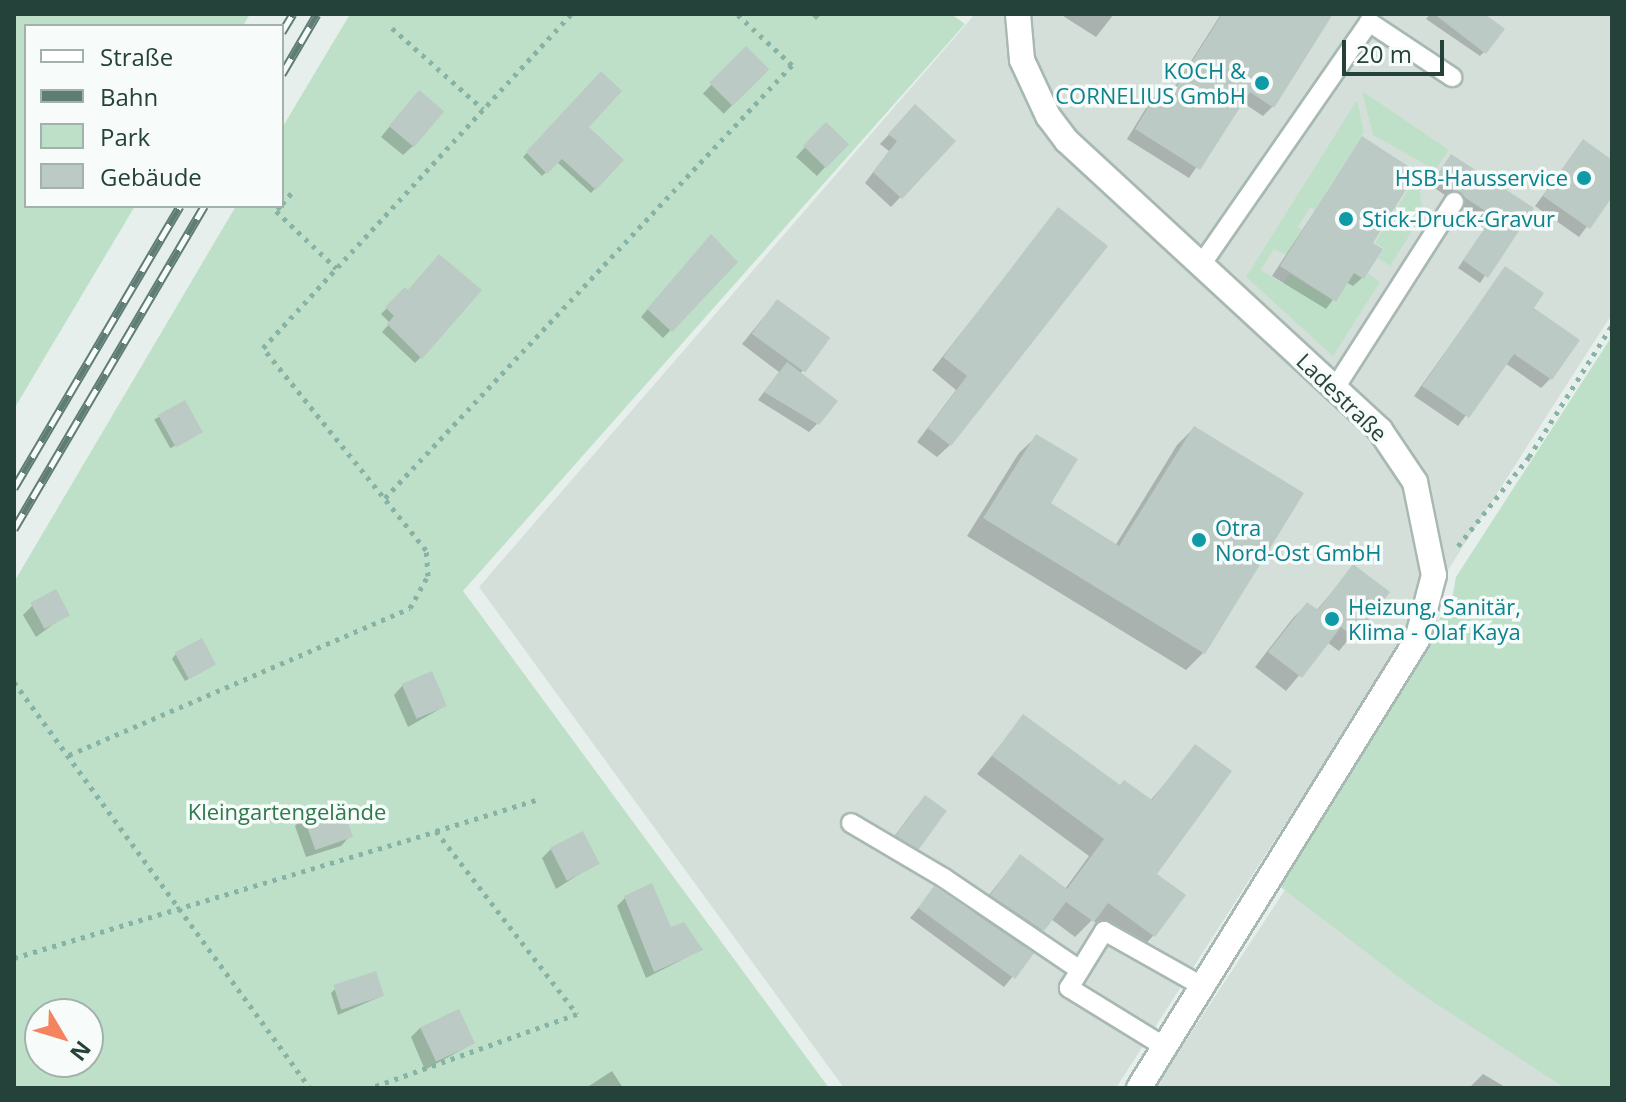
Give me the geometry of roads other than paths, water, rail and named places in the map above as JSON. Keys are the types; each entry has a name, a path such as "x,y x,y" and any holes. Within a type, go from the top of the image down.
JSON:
{"street":[{"name":"Ladestraße","path":"1018,14 1022,60 1048,116 1067,141 1380,430 1415,482 1434,575 1417,640 1139,1088"}],"lane":[{"path":"1201,265 1369,22 1452,77"},
{"path":"1335,388 1454,202"},
{"path":"851,823 944,878 1080,970"},
{"path":"1165,1047 1069,988 1104,931 1202,986"}],"railway":[{"path":"284,29 293,14"},
{"path":"284,71 317,14"},
{"path":"14,488 179,208"},
{"path":"14,529 203,208"}],"place":[{"name":"KOCH & CORNELIUS GmbH","path":"1262,83"},
{"name":"HSB-Hausservice","path":"1584,178"},
{"name":"Stick-Druck-Gravur","path":"1346,219"},
{"name":"Otra Nord-Ost GmbH","path":"1199,540"},
{"name":"Heizung, Sanitär, Klima - Olaf Kaya","path":"1332,619"}],"park label":[{"name":"Kleingartengelände","path":"287,812"}]}
